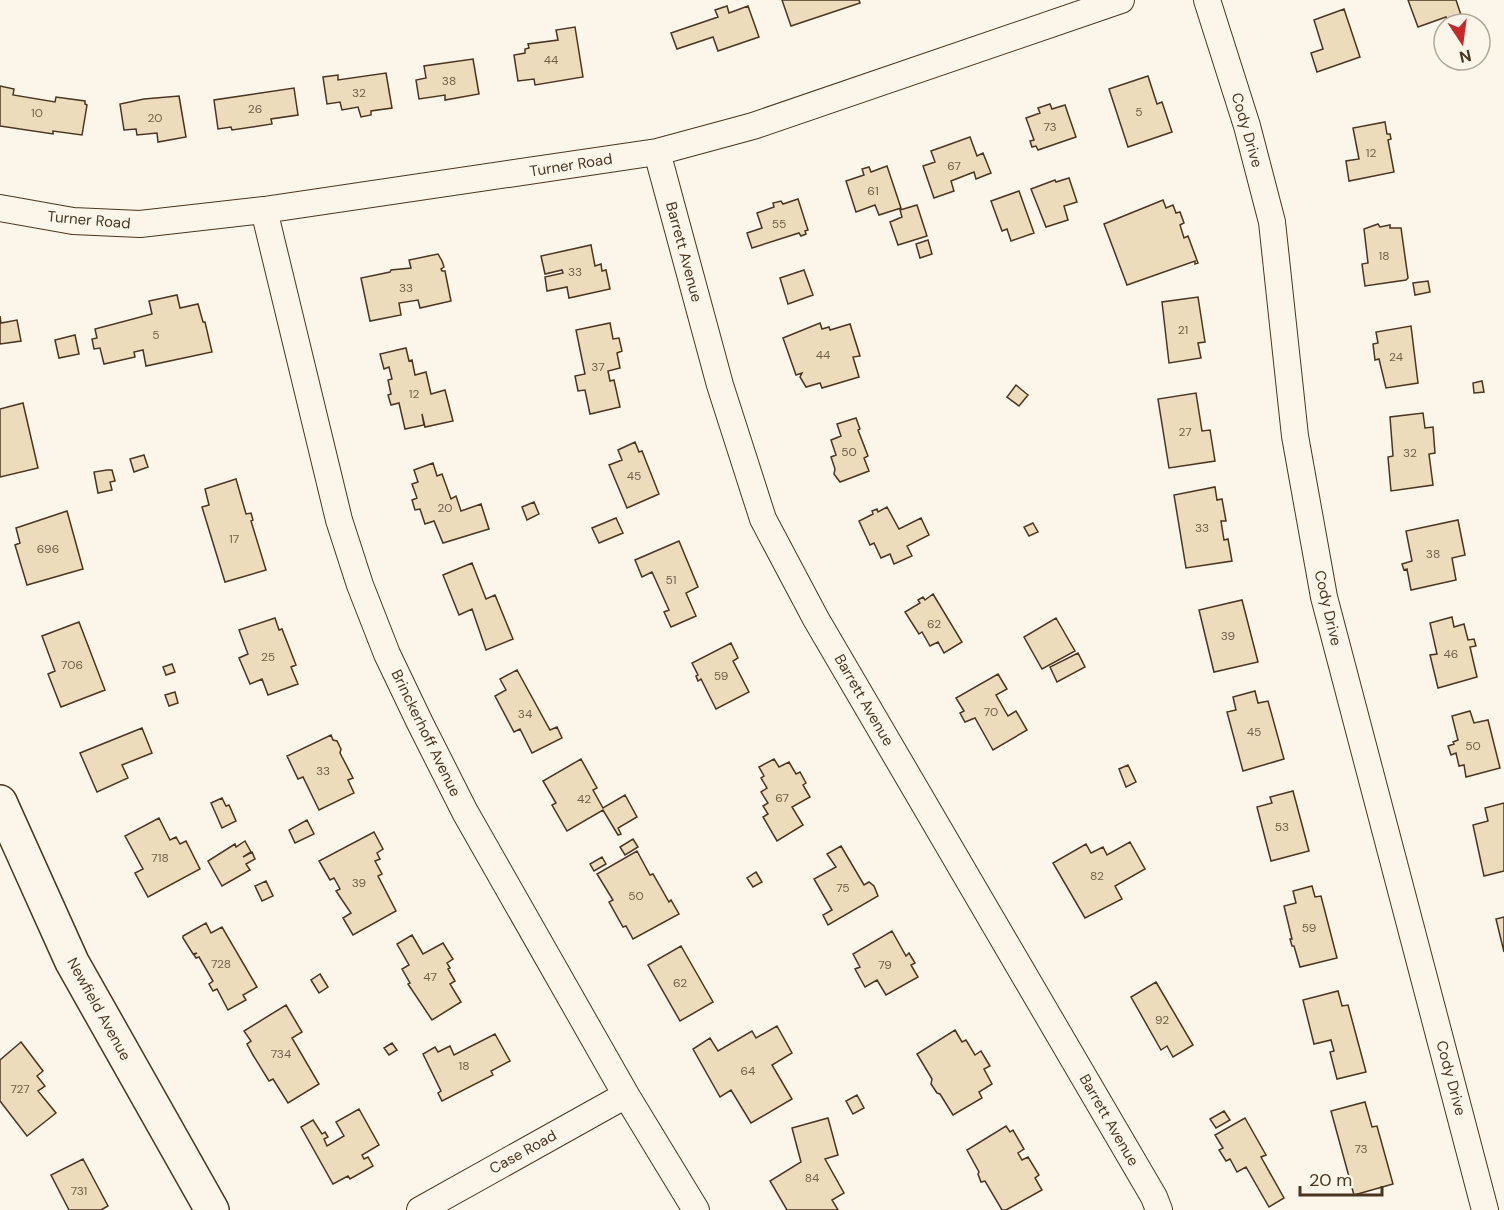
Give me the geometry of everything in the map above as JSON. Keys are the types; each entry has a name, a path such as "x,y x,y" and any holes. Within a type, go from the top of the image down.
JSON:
{"main road":[{"name":"Newfield Avenue","path":"0,802 72,962 212,1210"}],"street":[{"name":"Turner Road","path":"0,208 73,221 140,224 264,210 657,152 753,126 1121,0"},
{"name":"Cody Drive","path":"1207,0 1247,126 1272,222 1295,436 1324,597 1485,1210"},
{"name":"Barrett Avenue","path":"657,152 720,385 763,519 816,619 1136,1166 1159,1210"},
{"name":"Brinckerhoff Avenue","path":"264,210 339,520 360,585 387,654 465,812 626,1095 696,1210"},
{"name":"Case Road","path":"420,1210 626,1095"}],"building":[{"path":"782,0 859,0 860,3 791,26"},
{"path":"1408,0 1456,0 1460,12 1432,12 1432,22 1418,27"},
{"path":"727,6 729,13 748,6 759,37 718,51 713,37 677,49 671,33 718,17 715,10"},
{"path":"1344,9 1360,57 1317,72 1311,53 1323,49 1314,20"},
{"path":"575,27 583,77 535,85 534,79 518,81 514,55 525,53 525,49 529,48 528,44 558,40 556,30"},
{"path":"473,59 479,94 445,100 445,95 419,99 416,80 426,78 424,66"},
{"path":"386,73 392,108 371,111 371,115 361,117 358,107 342,110 340,102 327,104 323,77 338,75 338,80"},
{"path":"1148,76 1157,104 1162,102 1172,132 1128,147 1109,89"},
{"path":"0,86 14,89 13,95 55,102 56,97 85,101 87,105 82,135 53,131 53,134 0,126"},
{"path":"294,88 298,115 271,119 272,124 232,130 231,127 218,129 214,100"},
{"path":"179,96 186,137 158,142 157,133 137,135 136,129 124,130 120,104"},
{"path":"1050,104 1052,109 1065,105 1076,137 1038,150 1036,146 1032,147 1030,141 1034,140 1026,118 1040,113 1038,108"},
{"path":"1385,122 1387,134 1390,134 1391,139 1388,140 1394,172 1349,181 1346,161 1359,159 1353,128"},
{"path":"970,137 977,156 983,153 991,173 976,179 974,172 951,181 954,191 934,198 923,166 935,162 931,151"},
{"path":"887,166 901,208 879,215 875,205 856,212 846,181 864,175 862,169 869,167 871,172"},
{"path":"1069,178 1077,202 1064,206 1068,220 1046,227 1031,189 1055,180 1056,182"},
{"path":"1019,191 1034,233 1011,241 1007,229 1002,231 991,201"},
{"path":"798,199 808,230 805,231 806,234 801,236 799,233 752,248 747,233 762,228 757,213 774,207 773,203 781,201 783,204"},
{"path":"1163,200 1166,208 1173,205 1176,213 1180,212 1184,223 1180,225 1184,238 1188,236 1198,263 1195,264 1195,261 1127,285 1104,224"},
{"path":"917,205 927,236 898,245 890,222 902,217 900,210"},
{"path":"1378,224 1380,227 1390,225 1390,228 1401,228 1408,278 1365,286 1362,264 1368,263 1364,229"},
{"path":"928,240 932,254 920,258 916,244"},
{"path":"591,245 595,266 601,264 602,271 606,270 610,289 569,298 567,287 547,291 545,277 563,273 562,270 545,274 541,256"},
{"path":"438,254 444,267 441,269 445,271 451,301 420,308 418,300 399,303 401,315 370,321 361,278 391,270 411,268 409,260"},
{"path":"804,270 813,295 788,304 780,278"},
{"path":"1428,281 1430,292 1415,295 1413,283"},
{"path":"177,295 180,308 198,304 212,352 146,366 143,350 134,352 135,357 104,364 100,348 94,349 92,339 97,338 95,329 152,314 149,301"},
{"path":"1198,297 1205,342 1198,343 1201,358 1169,363 1162,302"},
{"path":"0,316 1,323 17,320 21,341 0,344"},
{"path":"610,323 613,339 619,338 622,351 617,353 620,368 608,371 610,381 614,380 620,407 590,414 585,390 578,391 575,376 585,374 576,330"},
{"path":"820,323 822,329 829,327 830,330 850,324 860,356 853,357 859,377 822,388 820,383 806,387 800,377 802,373 796,375 783,338"},
{"path":"1411,326 1418,383 1386,388 1379,359 1375,360 1373,344 1378,343 1376,332"},
{"path":"75,335 79,354 59,358 55,340"},
{"path":"406,348 409,361 412,360 415,375 426,372 431,394 445,390 453,421 425,427 422,414 424,425 405,429 399,403 391,405 388,380 392,379 389,367 384,369 380,354"},
{"path":"1482,381 1484,392 1474,393 1473,383"},
{"path":"1016,385 1028,395 1019,406 1007,397"},
{"path":"1196,393 1202,431 1210,430 1215,461 1169,468 1158,399"},
{"path":"23,403 38,468 0,477 0,409"},
{"path":"1423,413 1425,428 1433,427 1435,453 1429,454 1433,485 1391,491 1388,457 1393,456 1390,417"},
{"path":"856,418 868,456 864,458 869,471 840,482 834,474 835,469 831,457 836,455 831,440 841,436 837,424"},
{"path":"635,442 639,452 642,451 659,494 627,508 609,465 622,460 618,450"},
{"path":"144,455 148,467 134,472 130,459"},
{"path":"433,463 437,476 442,474 451,499 456,496 461,511 481,504 489,529 443,543 434,521 425,524 420,509 415,510 412,500 417,498 412,484 418,482 414,470"},
{"path":"112,470 115,481 110,482 112,490 98,493 94,472"},
{"path":"236,479 246,514 251,513 253,520 251,521 266,570 225,582 202,507 209,505 205,489"},
{"path":"1215,487 1217,500 1222,499 1226,521 1221,521 1224,540 1228,539 1232,561 1186,568 1174,495"},
{"path":"534,502 539,514 527,520 522,507"},
{"path":"887,507 899,529 921,518 929,535 907,546 912,556 894,564 890,554 881,558 874,543 870,545 859,521 873,514 872,511 877,509 878,512"},
{"path":"67,511 83,569 27,585 15,545 20,543 16,528"},
{"path":"616,518 623,533 599,543 592,528"},
{"path":"1458,520 1465,555 1452,558 1456,580 1411,590 1407,569 1404,570 1402,564 1412,561 1406,531"},
{"path":"1033,523 1038,532 1029,536 1024,527"},
{"path":"679,541 698,587 686,593 696,616 671,627 664,612 669,610 652,572 642,577 635,560"},
{"path":"472,563 486,599 495,595 513,639 486,650 472,609 459,615 443,575"},
{"path":"933,594 962,642 944,653 938,642 930,646 922,632 919,634 905,612 920,603 918,600 923,597 925,600"},
{"path":"1242,600 1258,662 1214,672 1199,610"},
{"path":"1452,617 1454,627 1464,624 1468,640 1474,639 1476,646 1470,647 1477,677 1438,688 1430,655 1437,654 1430,623"},
{"path":"275,618 279,630 282,629 296,665 291,667 298,684 268,695 262,679 250,684 239,658 248,654 239,630"},
{"path":"1056,618 1075,651 1042,669 1024,637"},
{"path":"79,622 105,690 61,707 48,674 55,671 42,636"},
{"path":"731,643 738,658 733,661 749,692 716,709 701,679 698,681 696,676 698,675 692,663"},
{"path":"1078,653 1085,667 1057,682 1050,667"},
{"path":"172,664 175,672 166,675 163,667"},
{"path":"517,670 550,730 557,727 562,738 532,753 520,729 514,732 495,696 506,690 500,679"},
{"path":"998,674 1007,689 996,695 1008,716 1016,711 1027,730 993,750 975,718 965,722 960,713 964,711 956,698"},
{"path":"1255,691 1258,703 1268,701 1284,759 1243,771 1227,712 1236,710 1233,697"},
{"path":"175,692 178,703 169,706 165,695"},
{"path":"1470,711 1474,723 1488,720 1500,768 1466,777 1464,765 1459,766 1456,753 1451,755 1448,746 1458,740 1452,716"},
{"path":"142,728 152,753 122,765 128,778 97,792 80,753"},
{"path":"331,735 333,740 337,741 341,749 340,753 353,778 348,780 354,793 319,810 303,777 298,779 287,756"},
{"path":"581,759 597,788 593,790 603,808 625,795 637,817 618,828 621,834 618,835 603,810 567,831 552,805 556,803 543,781"},
{"path":"774,759 779,767 789,762 796,774 800,772 806,783 803,785 810,797 792,807 803,825 777,841 763,817 768,814 763,806 768,803 761,792 767,788 761,778 764,776 759,767"},
{"path":"1128,765 1136,782 1126,787 1119,769"},
{"path":"1293,791 1309,851 1271,861 1257,807 1272,803 1270,797"},
{"path":"222,798 226,806 229,805 236,821 222,828 211,803"},
{"path":"1504,803 1504,871 1484,876 1473,825 1488,821 1485,808"},
{"path":"159,818 170,840 176,837 180,844 186,841 200,869 148,897 135,873 143,869 125,836"},
{"path":"307,820 314,834 295,843 289,830"},
{"path":"374,832 383,849 377,853 380,859 375,861 382,874 378,876 396,911 353,935 343,918 351,913 336,891 340,889 334,878 330,880 319,861"},
{"path":"633,839 638,847 625,855 620,847"},
{"path":"245,841 251,852 243,857 252,852 255,859 246,864 250,870 222,886 208,861 235,844 236,847"},
{"path":"1130,842 1145,869 1115,886 1122,899 1085,918 1053,863 1086,844 1091,853 1103,847 1107,855"},
{"path":"841,846 864,885 869,882 874,886 878,896 828,925 823,915 832,910 814,879 836,867 827,854"},
{"path":"637,851 650,875 653,874 669,902 671,900 679,914 633,939 626,926 623,927 609,902 613,900 597,874"},
{"path":"602,857 606,864 594,871 590,864"},
{"path":"756,872 762,882 753,887 747,878"},
{"path":"266,881 273,896 262,901 255,886"},
{"path":"1312,886 1315,897 1321,896 1337,958 1300,967 1290,939 1292,939 1284,906 1296,903 1293,891"},
{"path":"1504,917 1504,952 1496,919"},
{"path":"206,923 211,933 222,927 257,987 243,995 246,1000 228,1010 217,989 213,991 209,984 213,981 199,957 196,958 194,955 197,953 193,954 183,938"},
{"path":"892,931 906,956 909,953 915,963 911,965 918,977 886,995 877,980 865,987 855,969 860,967 853,954"},
{"path":"412,935 423,954 443,943 453,959 447,963 455,981 450,984 461,1002 432,1020 408,984 410,983 402,969 409,965 397,944"},
{"path":"681,946 713,1002 680,1021 648,965"},
{"path":"320,974 328,987 319,993 311,980"},
{"path":"1156,982 1193,1045 1173,1057 1167,1046 1161,1050 1131,997"},
{"path":"1338,991 1342,1006 1348,1005 1366,1072 1337,1079 1330,1052 1334,1051 1331,1040 1314,1044 1303,1000"},
{"path":"286,1005 302,1032 292,1038 319,1084 288,1103 273,1079 269,1081 253,1055 247,1044 251,1041 244,1031"},
{"path":"777,1026 792,1053 772,1065 792,1099 751,1123 731,1090 720,1097 693,1049 710,1038 718,1051 752,1031 756,1038"},
{"path":"955,1030 962,1042 966,1040 975,1055 981,1051 990,1066 984,1069 992,1084 979,1092 982,1098 953,1115 931,1084 932,1079 917,1054"},
{"path":"495,1034 510,1061 491,1071 493,1075 442,1101 438,1093 441,1091 423,1054 435,1047 438,1052 450,1046 454,1055"},
{"path":"21,1042 43,1071 37,1076 45,1086 38,1091 56,1113 27,1136 0,1101 0,1060"},
{"path":"392,1043 397,1050 389,1055 384,1048"},
{"path":"857,1095 864,1108 853,1114 846,1101"},
{"path":"1365,1102 1372,1127 1377,1126 1393,1184 1354,1195 1331,1111"},
{"path":"359,1109 379,1145 362,1155 364,1159 368,1157 373,1166 350,1179 348,1176 333,1184 301,1127 313,1120 322,1134 325,1132 328,1137 324,1139 327,1146 344,1136 336,1122"},
{"path":"1224,1111 1230,1120 1216,1128 1210,1119"},
{"path":"828,1118 838,1155 825,1159 844,1193 832,1200 838,1210 787,1210 770,1181 801,1162 792,1128"},
{"path":"1245,1118 1266,1155 1261,1157 1284,1198 1269,1207 1246,1167 1237,1172 1230,1159 1226,1161 1219,1150 1223,1148 1215,1135"},
{"path":"1006,1126 1010,1132 1013,1130 1024,1149 1018,1153 1022,1160 1028,1157 1039,1175 1035,1178 1042,1190 1002,1210 985,1181 981,1182 979,1172 967,1150"},
{"path":"83,1159 108,1206 101,1210 69,1210 51,1175"}]}
